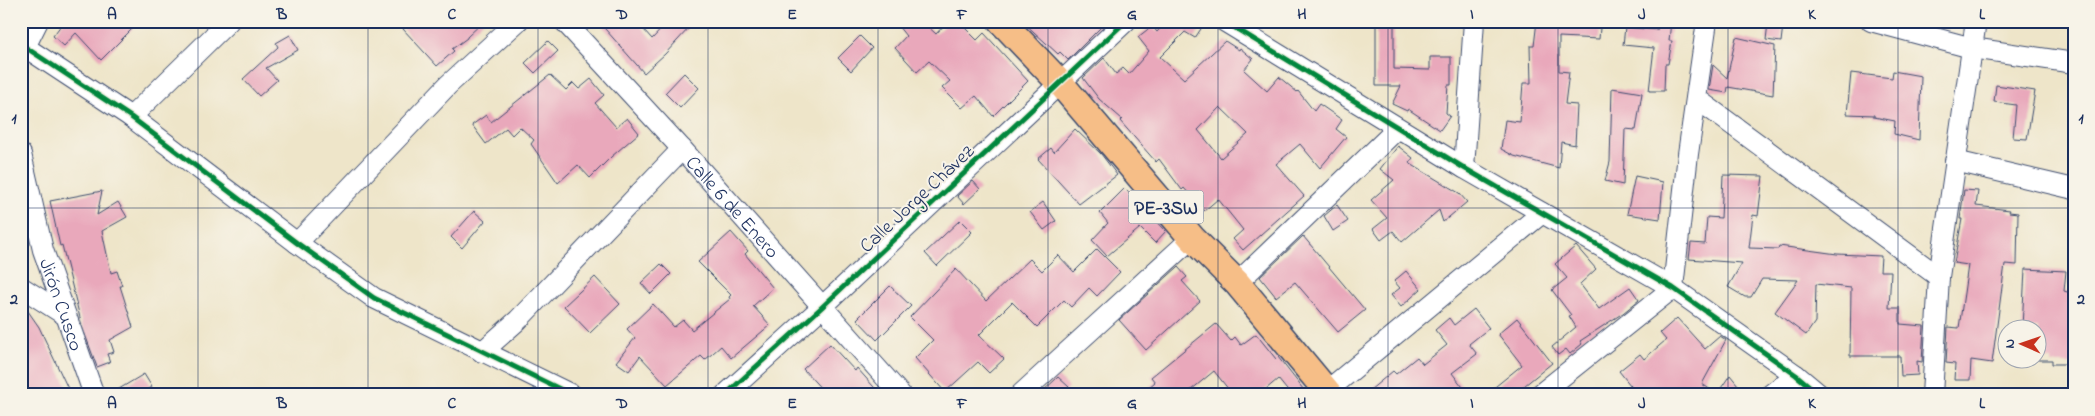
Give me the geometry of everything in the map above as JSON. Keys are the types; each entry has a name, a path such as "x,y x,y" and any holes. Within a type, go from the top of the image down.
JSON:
{"main road":[{"name":"PE-3SW","path":"1001,21 1061,84 1192,238 1237,283 1326,393"}],"street":[{"path":"38,21 23,48 131,117 297,243 374,298 572,395"},
{"path":"131,117 229,21"},
{"path":"297,243 448,85 518,21"},
{"name":"Calle 6 de Enero","path":"564,21 682,149 901,395"},
{"name":"Calle Jorge Chávez","path":"725,395 822,307 1126,21"},
{"path":"1224,21 1397,129 1673,288 1796,375 1820,395"},
{"path":"1464,168 1474,21"},
{"path":"1539,395 1673,288 1687,163 1708,21"},
{"path":"1871,21 1972,48 2074,63"},
{"path":"1932,395 1939,278 1976,21"},
{"path":"1696,99 1939,278"},
{"path":"1237,283 1397,129"},
{"path":"482,352 518,320 682,149"},
{"name":"Jirón Cusco","path":"21,154 44,250 94,395"},
{"path":"1955,162 2074,189"},
{"path":"1326,393 1542,213"},
{"path":"1020,395 1192,238"},
{"path":"21,287 65,315"},
{"path":"1770,395 1796,375"}],"building":[{"path":"64,21 140,21 101,60 76,33 64,46 53,36"},
{"path":"412,21 484,21 467,38 452,49 454,51 437,66 403,29"},
{"path":"598,21 636,21 652,39 669,21 681,21 689,28 644,73"},
{"path":"894,21 922,21 936,34 948,21 958,21 977,40 984,33 1028,81 993,116 976,96 962,108 942,88 950,81 929,61 917,72 895,48 906,36"},
{"path":"1022,21 1107,21 1068,60 1060,52 1058,54"},
{"path":"1167,21 1206,21 1195,38 1185,32 1160,57 1184,79 1225,41 1239,50 1240,48 1253,59 1244,70 1267,91 1279,77 1298,91 1314,111 1319,104 1342,120 1336,129 1346,137 1320,168 1300,144 1276,164 1304,196 1243,250 1233,239 1243,230 1218,199 1204,211 1184,188 1182,190 1159,159 1156,162 1120,121 1122,119 1099,99 1083,78 1104,58 1116,74 1123,68 1129,74 1149,51 1138,37 1152,26 1157,32","holes":["1220,107 1248,134 1221,158 1198,130"]},
{"path":"1376,21 1394,21 1394,69 1430,70 1430,57 1451,57 1451,85 1448,85 1446,113 1450,116 1440,130 1408,109 1407,111 1392,104 1401,86 1376,86"},
{"path":"1537,21 1600,28 1599,39 1559,37 1559,71 1569,72 1565,104 1577,105 1575,145 1561,142 1559,168 1514,156 1501,149 1505,120 1520,122 1523,83 1531,83 1530,46 1534,46"},
{"path":"1659,21 1671,21 1669,41 1672,41 1668,64 1665,64 1664,91 1649,91 1654,48 1623,45 1625,27 1657,30"},
{"path":"1768,23 1783,25 1781,42 1766,40"},
{"path":"290,35 298,50 266,68 277,80 259,96 243,79 278,47 276,43"},
{"path":"860,36 872,48 851,71 838,58"},
{"path":"1736,37 1775,46 1773,95 1728,87 1727,93 1709,90 1713,65 1727,78"},
{"path":"548,41 558,51 535,73 525,63"},
{"path":"1893,71 1921,76 1919,140 1894,134 1895,121 1874,117 1874,115 1847,114 1851,73 1892,78"},
{"path":"684,73 699,88 680,108 665,93"},
{"path":"550,75 566,90 573,83 579,89 591,79 604,95 595,103 616,127 627,118 639,133 590,178 578,165 558,183 531,144 534,140 520,127 512,135 506,128 486,144 472,125 486,115 491,122"},
{"path":"1996,85 2035,91 2027,139 2013,138 2016,105 1994,102"},
{"path":"1612,88 1642,93 1636,130 1625,129 1623,185 1605,181 1610,162"},
{"path":"1075,129 1101,154 1117,175 1079,204 1038,159 1051,148 1054,152"},
{"path":"1398,146 1413,158 1409,163 1459,193 1467,202 1443,222 1439,210 1402,242 1393,231 1381,240 1373,229 1387,218 1371,200 1394,180 1380,169"},
{"path":"1723,175 1763,176 1758,216 1753,215 1749,248 1778,249 1779,246 1837,254 1881,256 1880,271 1891,271 1889,308 1900,308 1900,324 1924,326 1922,362 1917,361 1918,375 1901,376 1900,356 1850,356 1851,288 1816,284 1815,322 1806,335 1775,312 1798,280 1762,279 1751,297 1745,297 1728,287 1742,263 1689,259 1691,243 1705,244 1707,217 1721,218"},
{"path":"1635,176 1663,182 1660,219 1627,214"},
{"path":"973,181 980,189 964,204 957,196"},
{"path":"1125,188 1166,231 1155,243 1140,228 1107,256 1092,240 1108,223 1100,213"},
{"path":"1964,190 1978,191 1976,206 2010,210 2009,212 2018,213 2017,265 2005,264 1992,363 1971,360 1970,380 1954,380 1955,364 1946,363 1948,327 1959,328 1968,265 1954,263 1962,219 1960,219"},
{"path":"102,191 97,215 118,202 127,217 102,231 111,273 117,271 133,327 110,340 114,352 107,354 110,362 97,367 82,326 50,201"},
{"path":"1043,202 1056,221 1044,230 1030,212"},
{"path":"1337,205 1348,221 1333,231 1324,216"},
{"path":"474,211 485,221 462,248 451,237"},
{"path":"960,220 972,232 937,266 925,253"},
{"path":"731,232 748,251 745,254 773,288 753,306 770,325 731,358 721,346 705,360 701,356 667,385 640,356 629,371 616,362 635,338 627,329 653,304 674,327 683,320 692,330 730,299 731,295 698,262"},
{"path":"1303,236 1365,310 1338,332 1295,282 1276,297 1260,277"},
{"path":"1576,246 1596,269 1580,284 1599,309 1630,287 1639,300 1623,313 1580,341 1582,344 1570,354 1566,349 1558,355 1552,347 1576,327 1569,316 1571,315 1552,290 1567,278 1555,264"},
{"path":"1097,249 1120,272 1097,296 1089,288 1071,307 1064,300 1037,327 1012,302 979,335 1004,359 989,373 978,362 945,392 915,358 933,340 910,317 956,269 986,301 1030,259 1042,271 1058,255 1074,272"},
{"path":"661,264 671,274 651,294 641,283"},
{"path":"1178,267 1187,277 1182,281 1200,301 1146,350 1119,320"},
{"path":"2025,269 2066,271 2064,291 2074,294 2074,364 2052,364 2052,360 2048,360 2048,318 2023,318"},
{"path":"1406,271 1421,289 1401,307 1391,295 1400,288 1394,281"},
{"path":"595,277 620,304 590,333 564,306"},
{"path":"890,286 911,306 877,340 857,319"},
{"path":"21,301 39,327 71,395 21,395"},
{"path":"1474,309 1489,328 1469,344 1477,354 1452,373 1469,395 1364,395 1393,371 1396,374 1417,357 1423,364 1447,345 1435,330 1449,318 1454,325"},
{"path":"1517,318 1552,363 1513,395 1485,395 1522,365 1498,334"},
{"path":"1677,318 1705,349 1720,336 1726,340 1702,384 1717,394 1730,375 1746,395 1638,395 1619,371 1640,354 1644,359 1666,340 1660,333"},
{"path":"1216,324 1231,341 1235,337 1241,345 1256,334 1276,359 1278,357 1307,394 1291,395 1278,379 1259,395 1233,395 1214,371 1185,395 1140,395 1155,382 1151,377"},
{"path":"830,344 855,371 857,368 881,395 827,395 803,369"},
{"path":"144,374 152,387 140,395 109,395"},
{"path":"1058,377 1069,387 1062,395 1039,395"}],"cycle path":[{"path":"725,395 822,307 1126,21"},
{"path":"1224,21 1464,168 1673,288 1796,375 1820,395"},
{"path":"25,47 131,117 297,243 374,298 572,395"}]}
